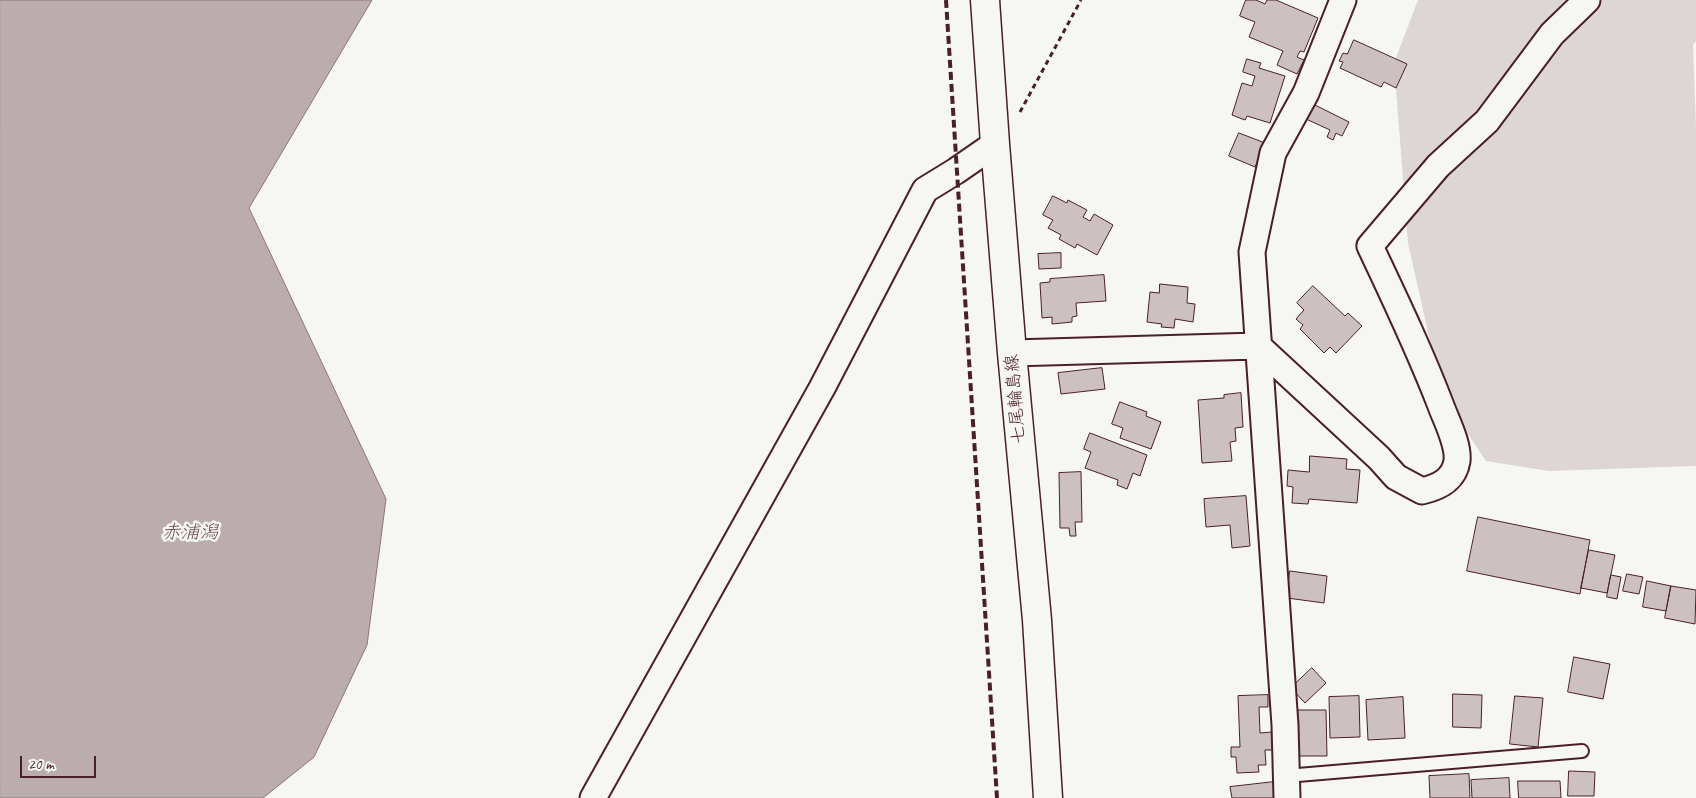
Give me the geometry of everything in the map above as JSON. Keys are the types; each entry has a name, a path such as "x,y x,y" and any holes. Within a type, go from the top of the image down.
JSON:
{"main road":[{"name":"七尾輪島線","path":"985,0 1012,353 1037,620 1048,798"}],"street":[{"path":"1287,787 1285,725 1252,252 1273,153 1306,93 1342,0"},
{"path":"1012,353 1258,346 1379,458 1396,477 1422,491 1438,487 1451,477 1457,460 1454,438 1420,351 1370,246 1438,166 1487,121 1552,34 1587,0"},
{"path":"593,798 822,388 925,190 995,144"}],"lane":[{"path":"1287,787 1582,751"}],"path":[{"path":"995,144 1018,115 1081,0"}],"shaded area":[{"path":"1418,0 1696,0 1696,41 1693,45 1696,128 1696,466 1549,471 1486,461 1442,395 1408,243 1394,63"}],"water":[{"name":"赤浦潟","path":"0,0 372,0 249,208 386,499 367,645 314,757 263,798 0,798"}],"building":[{"path":"1246,0 1256,0 1265,4 1267,0 1276,0 1318,18 1304,52 1300,51 1297,57 1304,60 1297,74 1277,65 1283,51 1249,37 1255,22 1240,16"},
{"path":"1354,40 1407,64 1396,88 1384,82 1381,87 1340,68 1343,62 1339,61 1343,53 1347,54"},
{"path":"1247,59 1261,63 1259,68 1285,76 1270,123 1247,116 1245,120 1232,115 1242,83 1252,86 1255,76 1243,72"},
{"path":"1313,104 1349,122 1342,136 1336,133 1333,140 1327,137 1330,130 1306,119"},
{"path":"1239,133 1265,143 1255,167 1229,156"},
{"path":"1053,196 1067,203 1068,200 1087,210 1083,217 1090,221 1094,214 1113,225 1097,255 1077,244 1075,248 1059,239 1061,235 1048,228 1053,220 1043,215"},
{"path":"1061,253 1061,268 1039,269 1038,254"},
{"path":"1104,275 1106,301 1076,303 1077,316 1072,317 1072,322 1052,324 1052,317 1042,318 1040,283 1050,282 1050,279"},
{"path":"1160,284 1188,287 1187,303 1195,304 1193,322 1175,319 1174,328 1161,327 1162,324 1147,322 1150,292 1159,293"},
{"path":"1313,286 1345,316 1348,313 1362,326 1336,353 1330,347 1324,353 1300,329 1303,325 1296,319 1304,310 1297,303"},
{"path":"1102,368 1105,389 1061,394 1058,373"},
{"path":"1241,393 1243,427 1235,428 1236,441 1230,442 1232,461 1202,463 1198,400 1224,398 1224,395"},
{"path":"1120,402 1147,412 1146,416 1161,422 1151,449 1120,438 1123,428 1112,424"},
{"path":"1090,433 1147,455 1140,476 1133,473 1127,489 1117,485 1118,480 1085,468 1091,452 1084,449"},
{"path":"1310,456 1347,459 1346,469 1360,470 1357,503 1309,499 1308,504 1292,503 1293,487 1287,486 1288,470 1309,472"},
{"path":"1081,472 1082,522 1075,522 1076,536 1070,536 1069,528 1060,528 1059,473"},
{"path":"1246,496 1250,546 1232,548 1230,525 1206,527 1204,499"},
{"path":"1478,517 1590,540 1580,594 1467,571"},
{"path":"1589,550 1615,555 1607,593 1581,588"},
{"path":"1290,571 1327,576 1324,603 1287,598"},
{"path":"1627,574 1643,577 1639,594 1623,591"},
{"path":"1611,575 1621,577 1617,599 1607,597"},
{"path":"1647,581 1671,586 1666,611 1643,607"},
{"path":"1671,586 1696,590 1695,624 1665,618"},
{"path":"1574,657 1610,664 1603,699 1568,692"},
{"path":"1312,668 1326,683 1305,703 1291,688"},
{"path":"1453,694 1482,695 1481,728 1453,727"},
{"path":"1268,695 1268,707 1259,707 1260,733 1272,732 1273,750 1265,750 1266,765 1258,765 1259,772 1237,773 1236,757 1231,757 1231,747 1240,747 1238,696"},
{"path":"1359,696 1360,737 1330,738 1329,697"},
{"path":"1515,696 1543,698 1538,747 1510,744"},
{"path":"1403,697 1405,738 1368,740 1366,700"},
{"path":"1298,710 1326,710 1327,756 1299,756"},
{"path":"1569,771 1595,772 1594,796 1568,796"},
{"path":"1469,774 1470,798 1430,798 1429,776"},
{"path":"1509,778 1510,798 1472,798 1471,780"},
{"path":"1518,781 1560,781 1561,798 1519,798"},
{"path":"1274,782 1276,798 1232,798 1230,787"}],"railway":[{"path":"946,0 997,798"}]}
